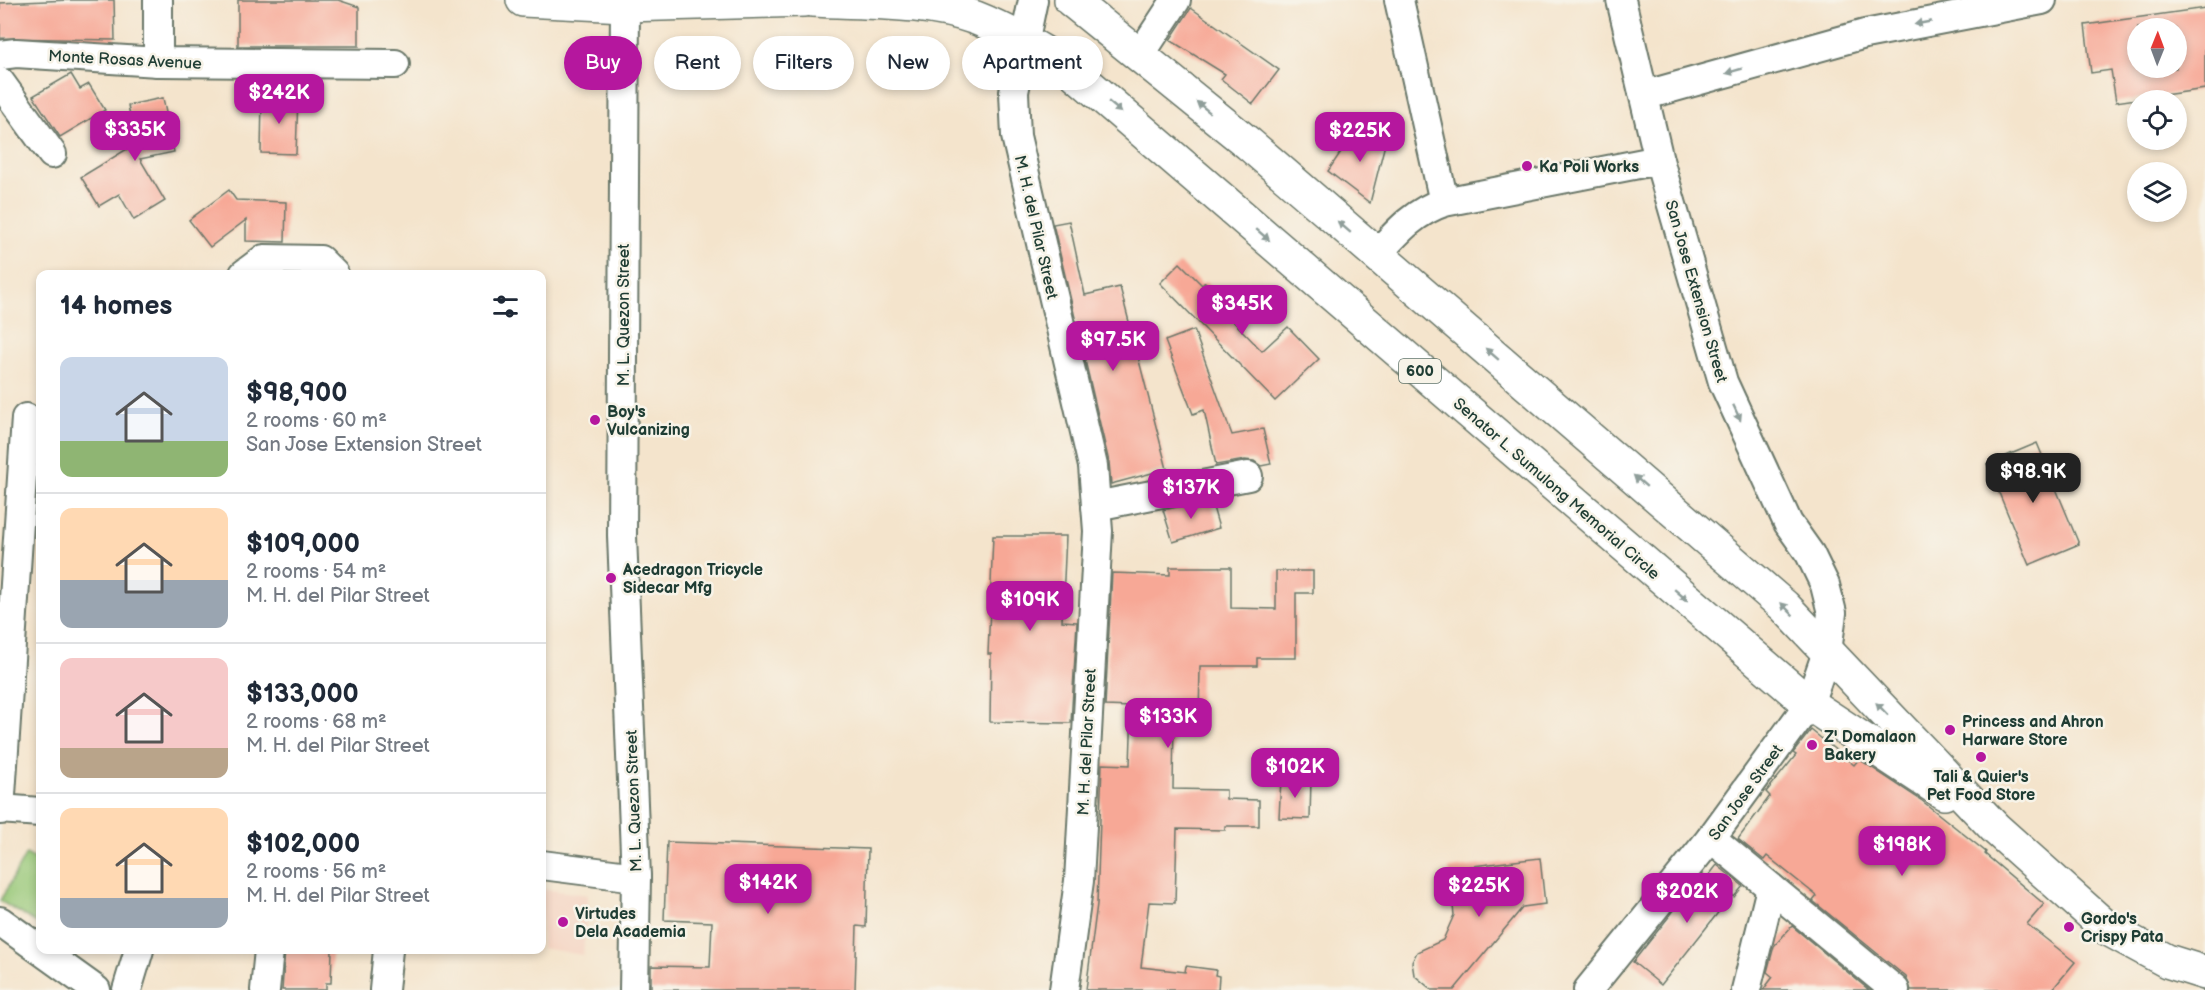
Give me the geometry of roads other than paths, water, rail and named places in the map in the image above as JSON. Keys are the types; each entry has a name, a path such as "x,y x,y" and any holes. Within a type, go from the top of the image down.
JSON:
{"main road":[{"path":"523,0 625,2 804,0"},
{"name":"Senator L. Sumulong Memorial Circle","path":"812,0 922,5 974,17 1018,36"},
{"name":"Senator L. Sumulong Memorial Circle","path":"1071,0 1140,55 1376,255 1784,606 1995,828 2108,929 2167,962 2205,973"},
{"name":"Senator L. Sumulong Memorial Circle","path":"1095,90 1809,704 1995,828"}],"street":[{"path":"158,0 158,62"},
{"name":"M. H. del Pilar Street","path":"1024,36 1033,0"},
{"path":"1140,55 1176,0"},
{"path":"1399,0 1444,201"},
{"name":"San Jose Extension Street","path":"1621,0 1646,95 1659,160 1723,382 1788,523 1810,554 1825,585 1832,613 1827,652 1809,704"},
{"path":"1646,95 1865,34 2042,0"},
{"name":"M. L. Quezon Street","path":"625,2 622,536 636,877 634,990"},
{"name":"Monte Rosas Avenue","path":"0,55 15,53 158,62 395,64"},
{"path":"0,82 52,154"},
{"name":"M. H. del Pilar Street","path":"1014,90 1016,136 1093,466 1098,531 1078,881 1064,990"},
{"path":"1376,255 1406,222 1423,209 1444,201 1659,160"},
{"path":"250,270 264,260 327,267"},
{"path":"22,415 0,809 36,812"},
{"path":"1096,506 1248,476"},
{"name":"San Jose Street","path":"1588,990 1711,838 1809,704"},
{"path":"1711,838 1894,990"},
{"path":"546,866 636,877"},
{"path":"1746,990 1771,888"},
{"path":"0,921 36,947"},
{"path":"46,954 96,990"},
{"path":"127,990 138,954"},
{"path":"266,990 269,954"},
{"path":"384,990 388,954"}],"place":[{"name":"Ka Poli Works","path":"1527,166"},
{"name":"Boy's Vulcanizing","path":"595,420"},
{"name":"Acedragon Tricycle Sidecar Mfg","path":"611,578"},
{"name":"Princess and Ahron Harware Store","path":"1950,730"},
{"name":"Z' Domalaon Bakery","path":"1812,745"},
{"name":"Tali & Quier's Pet Food Store","path":"1981,757"},
{"name":"Virtudes Dela Academia","path":"563,922"},
{"name":"Gordo's Crispy Pata","path":"2069,927"}]}
